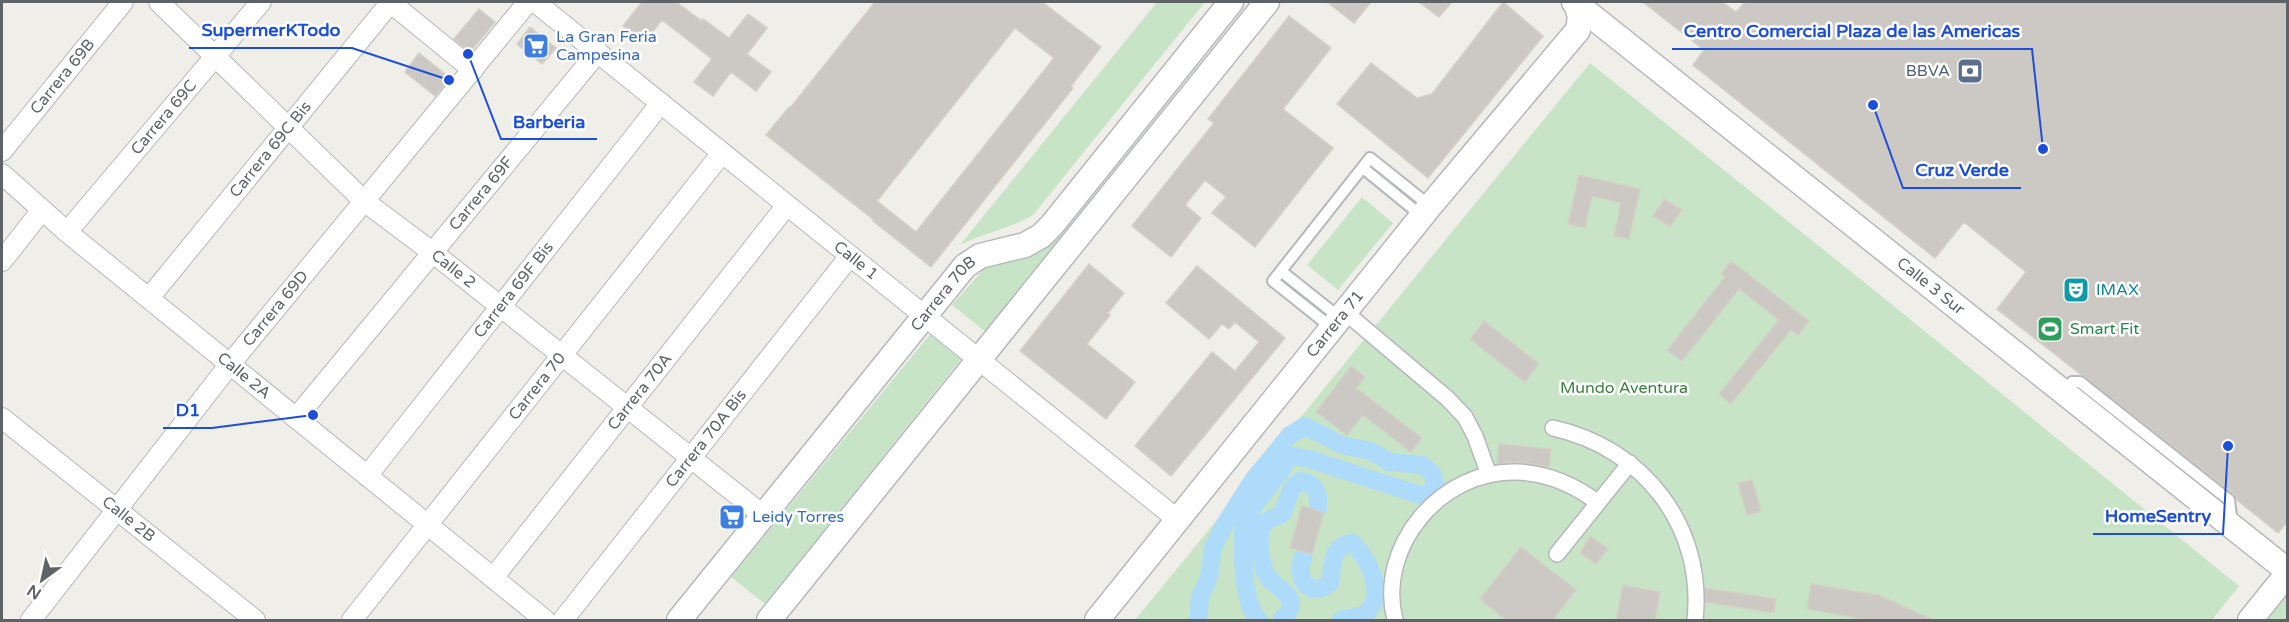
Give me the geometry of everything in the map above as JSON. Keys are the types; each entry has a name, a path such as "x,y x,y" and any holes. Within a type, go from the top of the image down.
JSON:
{"street":[{"name":"Carrera 69B","path":"5,139 123,2"},
{"name":"Calle 2","path":"159,2 364,201 432,252 764,516"},
{"name":"Carrera 69C","path":"67,232 261,2"},
{"path":"391,2 473,70"},
{"name":"Carrera 69C Bis","path":"149,298 391,2"},
{"name":"Carrera 70B","path":"679,621 965,266 980,256 1025,245 1041,236 1231,2"},
{"path":"769,621 1266,2"},
{"path":"1575,2 1580,17 1578,30 1590,27 1608,29"},
{"name":"Calle 3 Sur","path":"1575,2 2288,572"},
{"name":"Calle 1","path":"538,3 1178,519"},
{"name":"Carrera 69D","path":"31,621 230,363 473,70 538,3"},
{"name":"Carrera 71","path":"1097,621 1339,319 1578,30"},
{"name":"Carrera 69F","path":"296,418 598,52"},
{"name":"Carrera 69F Bis","path":"367,476 661,103"},
{"name":"Carrera 70","path":"352,621 722,153"},
{"name":"Calle 2A","path":"2,174 67,232 545,621"},
{"name":"Carrera 70A","path":"493,578 787,205"},
{"path":"2,261 42,210"},
{"name":"Carrera 70A Bis","path":"563,621 850,256"},
{"path":"1339,319 1448,399 1465,417 1475,436 1489,475"},
{"name":"Calle 2B","path":"2,418 255,621"},
{"path":"1553,428 1583,436 1600,444 1630,463 1656,489 1682,530 1694,571 1695,621"},
{"path":"1557,554 1630,463"},
{"path":"1395,621 1392,593 1394,571 1401,549 1424,512 1440,497 1459,485 1489,475 1515,472 1549,476 1582,490 1597,502"},
{"path":"2250,621 2288,572"}],"lane":[{"path":"1339,319 1273,281 1370,158 1427,211"},
{"path":"1363,168 1427,211"},
{"path":"1281,271 1339,319"}],"green space":[{"path":"1157,2 1205,2 1033,215 960,245"},
{"name":"Mundo Aventura","path":"1590,63 2239,586 2212,620 1135,620"},
{"path":"1362,197 1393,223 1338,290 1307,265"},
{"path":"1071,230 987,333 952,305 991,261 1050,242"},
{"path":"932,332 965,354 765,604 731,577"},
{"path":"2287,593 2286,620 2261,620 2284,594"}],"building":[{"path":"642,2 676,2 729,38 748,14 767,28 747,54 771,72 756,91 731,72 713,96 694,82 712,59 688,40 662,20 644,43 623,26"},
{"path":"875,2 1042,2 1101,47 1071,86 1073,88 931,267 766,135","holes":["1015,28 1054,58 916,232 877,201"]},
{"path":"1327,2 1371,2 1354,23"},
{"path":"1419,2 1452,2 1439,17"},
{"path":"1503,2 1543,36 1428,178 1337,104 1371,63 1417,98 1432,94"},
{"path":"1643,2 1722,2 1736,12 1745,2 2288,2 2288,521 2278,533 2237,500 2234,494 1997,309 2026,272 1964,222 1935,258 1693,65 1704,50"},
{"path":"479,9 495,22 470,52 454,39"},
{"path":"1289,16 1331,48 1283,109 1333,148 1255,247 1212,213 1226,197 1205,180 1185,205 1201,218 1171,257 1132,226 1214,123 1208,119"},
{"name":"La Gran Feria Campesina","path":"530,27 556,48 542,64 517,44"},
{"path":"419,53 450,78 435,96 405,72"},
{"path":"1579,175 1640,189 1629,239 1614,236 1621,203 1592,196 1585,228 1568,224"},
{"path":"1664,199 1682,210 1670,227 1653,216"},
{"path":"1731,261 1809,321 1798,335 1791,330 1731,404 1719,394 1779,320 1739,289 1682,361 1667,350 1725,277 1721,274"},
{"path":"1089,264 1124,293 1087,344 1135,382 1106,419 1020,351"},
{"path":"1197,266 1285,338 1171,476 1135,446 1212,352 1235,371 1259,342 1235,322 1229,329 1222,324 1209,339 1166,303"},
{"path":"1484,321 1539,364 1525,382 1470,339"},
{"path":"1351,366 1365,377 1356,388 1422,438 1411,452 1363,415 1347,435 1316,412"},
{"path":"1499,444 1551,449 1549,467 1518,462 1497,464"},
{"path":"1752,480 1761,511 1747,515 1738,483"},
{"path":"1302,506 1324,513 1312,554 1290,548"},
{"path":"1590,536 1608,549 1596,564 1580,553"},
{"path":"1521,547 1576,590 1552,621 1507,621 1480,599"},
{"path":"1811,584 1878,595 1936,621 1873,621 1807,609"},
{"path":"1623,585 1660,592 1655,621 1616,621"},
{"path":"1705,588 1776,599 1774,613 1705,602"}],"waterway":[{"path":"1198,620 1200,597 1209,577 1213,548 1225,524 1253,480 1290,435 1305,426 1342,445 1370,451 1390,462 1422,465 1432,473 1436,485 1428,495 1423,496 1309,459 1292,456 1285,462 1282,470 1256,503 1245,522 1243,559 1246,589 1249,603 1259,620"},
{"path":"1281,620 1291,606 1290,600 1265,572 1260,551 1262,526 1282,514 1292,488 1300,481 1310,484 1316,490 1318,509"},
{"path":"1303,557 1301,569 1304,583 1316,589 1330,583 1334,557 1340,548 1353,543 1365,558 1374,578 1375,598 1371,607 1364,614 1341,620"}],"place":[{"name":"La Gran Feria Campesina","path":"536,46"},
{"name":"Barberia","path":"468,54"},
{"name":"BBVA","path":"1970,71"},
{"name":"SupermerKTodo","path":"449,80"},
{"name":"Cruz Verde","path":"1873,105"},
{"name":"Centro Comercial Plaza de las Americas","path":"2043,149"},
{"name":"IMAX","path":"2076,290"},
{"name":"Smart Fit","path":"2050,329"},
{"name":"D1","path":"313,415"},
{"name":"HomeSentry","path":"2228,446"},
{"name":"Leidy Torres","path":"732,517"}]}
